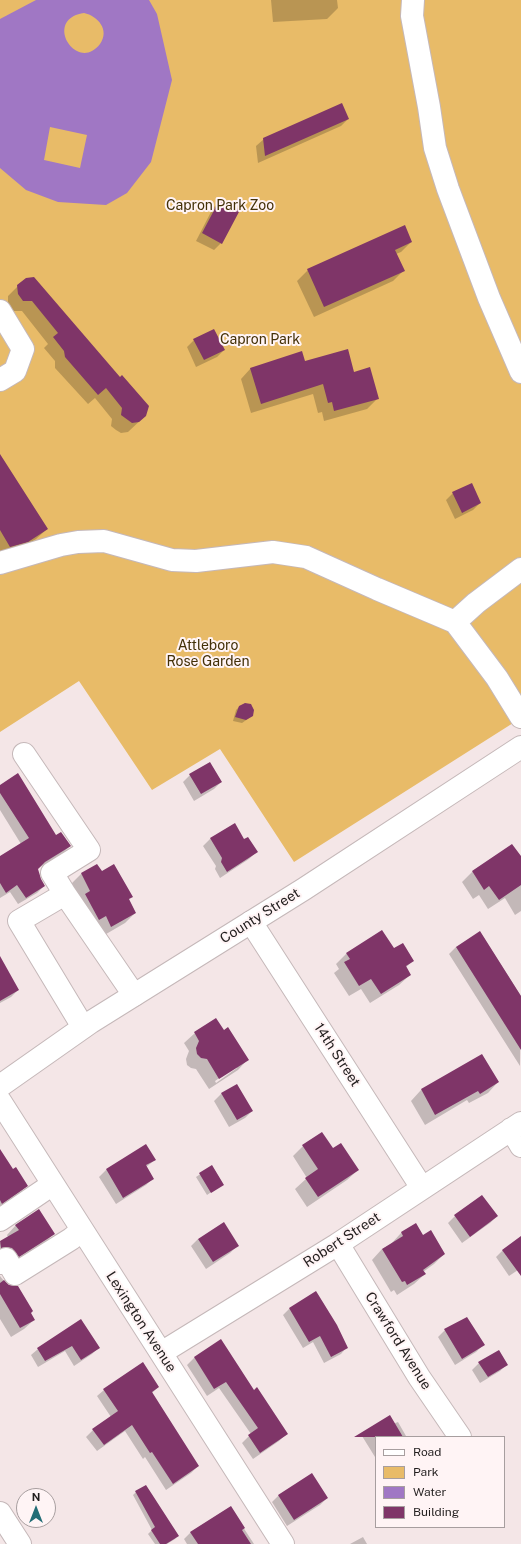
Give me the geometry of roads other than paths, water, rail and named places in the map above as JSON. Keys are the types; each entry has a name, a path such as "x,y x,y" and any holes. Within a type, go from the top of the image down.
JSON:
{"main road":[{"path":"413,0 412,16 435,148 448,189 489,298 521,372"},
{"path":"0,311 23,349 15,371 0,380"},
{"path":"0,563 61,544 104,541 172,560 196,561 273,552 306,557 376,589 455,622 497,678 521,717"},
{"path":"455,622 476,602 521,569"},
{"path":"24,754 89,850 52,873 134,995"},
{"name":"County Street","path":"3,1078 519,754"},
{"path":"65,894 19,921 83,1027"},
{"name":"14th Street","path":"251,922 422,1188"},
{"name":"Lexington Avenue","path":"0,1100 283,1544"},
{"name":"Robert Street","path":"161,1353 338,1244 422,1188 518,1133"},
{"path":"0,1220 53,1184"},
{"path":"0,1263 6,1260 15,1274 71,1239 82,1230"},
{"name":"Crawford Avenue","path":"338,1244 419,1377 459,1436"},
{"path":"0,1513 20,1544"}],"water":[{"path":"36,0 149,0 157,14 172,80 151,162 127,193 106,205 58,202 26,190 0,168 0,19","holes":["84,13 98,20 104,34 100,44 91,52 82,53 74,49 68,42 65,33 66,25 72,17","50,127 87,135 80,168 44,160"]}],"park label":[{"name":"Capron Park Zoo","path":"220,206"},
{"name":"Capron Park","path":"260,340"},
{"name":"Attleboro Rose Garden","path":"208,654"}]}
